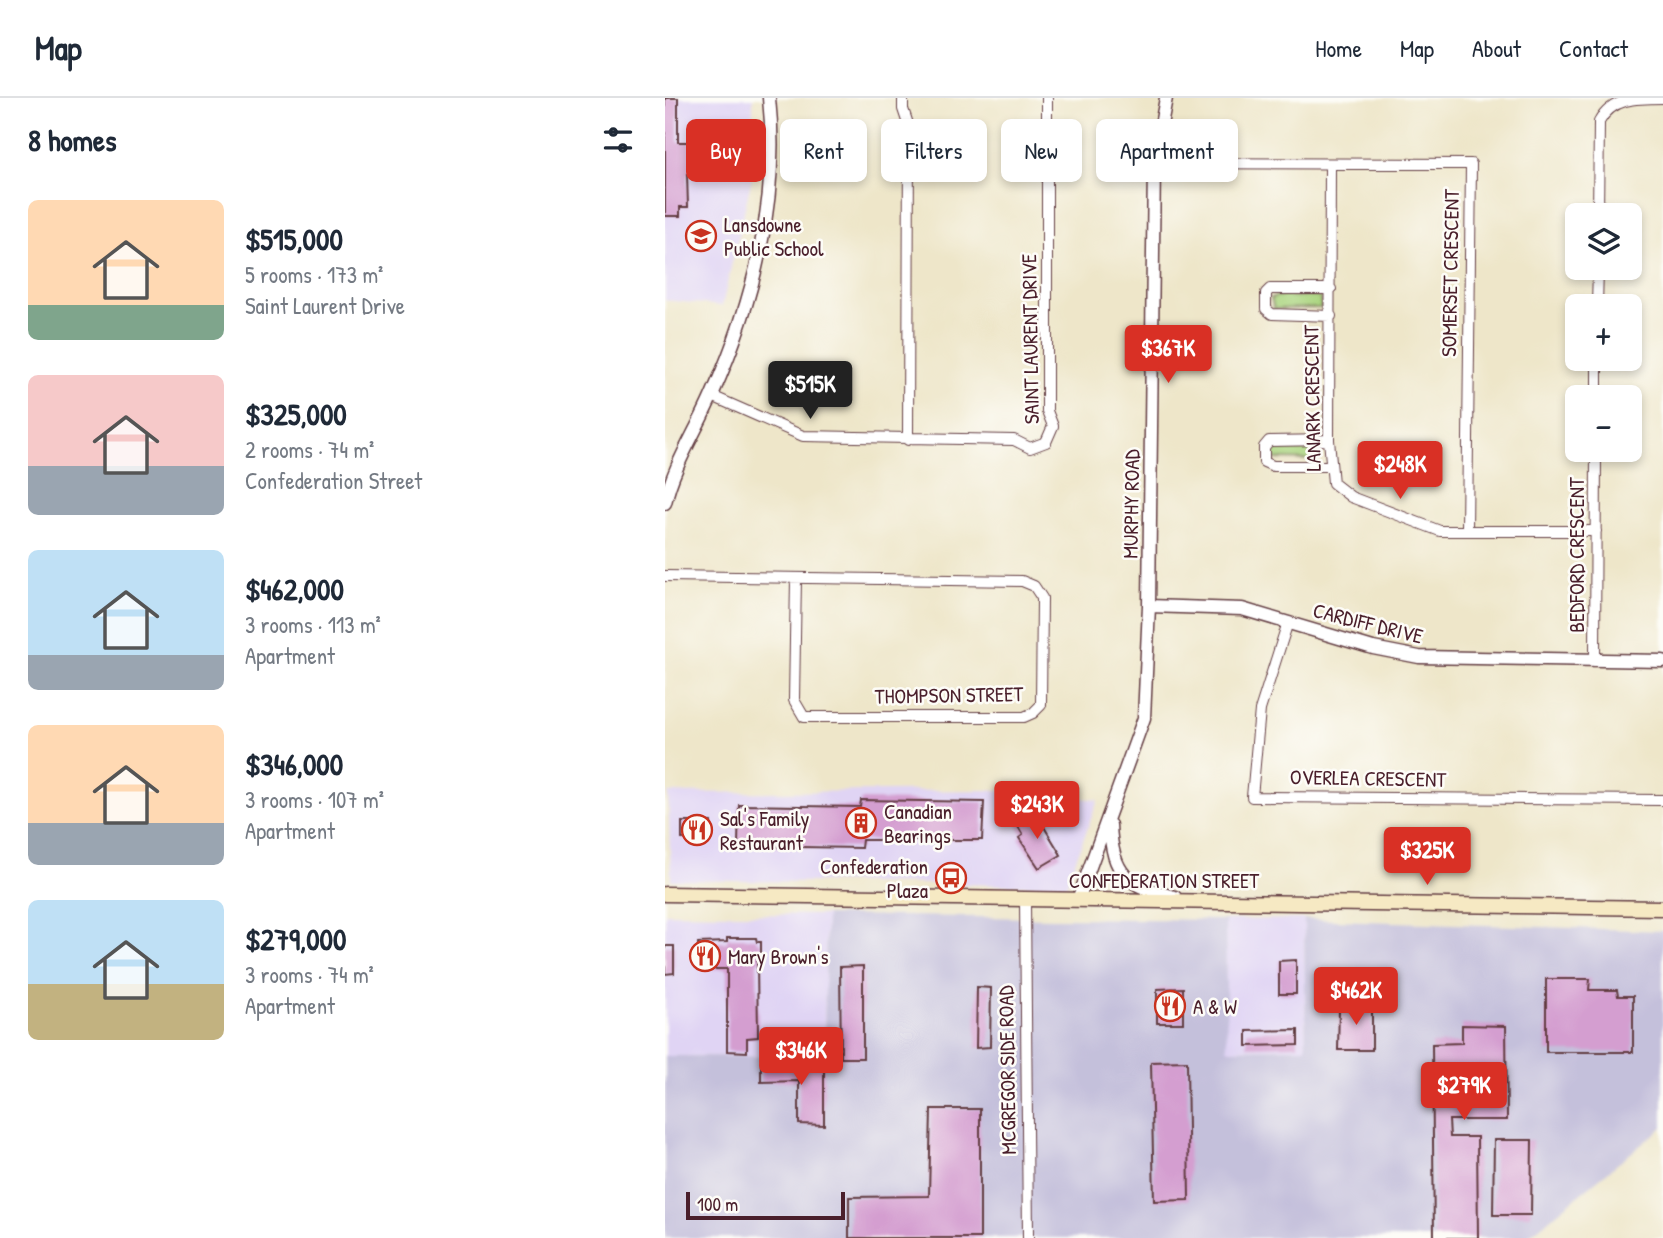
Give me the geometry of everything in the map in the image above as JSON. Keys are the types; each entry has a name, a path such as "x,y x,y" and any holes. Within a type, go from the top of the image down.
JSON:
{"main road":[{"name":"CONFEDERATION STREET","path":"665,894 1663,908"}],"street":[{"path":"665,503 741,326 759,253 771,155 769,98"},
{"path":"904,98 903,109 909,127 908,440"},
{"name":"SAINT LAURENT DRIVE","path":"712,396 803,436 1014,440 1030,448 1039,447 1051,435 1053,426 1047,411 1047,98"},
{"name":"MURPHY ROAD","path":"1162,119 1166,98"},
{"path":"1598,203 1599,122 1605,109 1619,99 1663,98"},
{"name":"SOMERSET CRESCENT","path":"1238,163 1471,164 1467,531"},
{"name":"LANARK CRESCENT","path":"1330,164 1329,440 1333,483 1351,497 1427,529 1596,531"},
{"name":"MURPHY ROAD","path":"1078,900 1144,718 1149,606 1154,182"},
{"path":"1331,289 1270,289 1266,293 1266,309 1272,314 1331,316"},
{"path":"1329,440 1269,441 1263,447 1263,458 1264,462 1273,466 1330,466"},
{"name":"BEDFORD CRESCENT","path":"1595,661 1597,462"},
{"name":"THOMPSON STREET","path":"665,576 1022,581 1034,586 1042,598 1041,705 1024,717 804,717 794,700 796,578"},
{"name":"CARDIFF DRIVE","path":"1149,606 1226,607 1288,622 1373,648 1419,657 1663,661"},
{"name":"OVERLEA CRESCENT","path":"1288,622 1260,710 1252,797 1663,800"},
{"path":"1110,817 1115,864 1129,880 1149,891 1190,901"},
{"name":"MCGREGOR SIDE ROAD","path":"1025,901 1028,1238"}],"shaded area":[{"name":"Lansdowne Public School","path":"665,98 753,98 753,119 686,119 686,182 751,182 722,306 665,300"},
{"path":"1005,790 1098,800 1066,886 671,880 668,793"},
{"path":"665,913 826,915 824,1057 665,1056"},
{"path":"826,915 1225,920 1227,1049 1306,1048 1304,919 1663,931 1663,1127 1526,1238 665,1238 665,1056 824,1057"},
{"path":"1304,919 1306,1048 1226,1049 1225,920"}],"green space":[{"path":"1320,297 1321,308 1274,309 1271,298"},
{"path":"1316,446 1320,449 1317,460 1272,459 1269,448"}],"building":[{"path":"665,98 678,98 678,142 686,142 688,207 680,207 680,216 665,216"},
{"name":"Canadian Bearings","path":"861,800 984,802 982,840 862,840 861,848 738,846 739,805 860,807"},
{"path":"1030,813 1037,825 1041,822 1061,855 1039,868 1019,838 1023,835 1016,823"},
{"name":"Sal's Family Restaurant","path":"682,822 711,822 712,838 682,839"},
{"path":"727,938 756,938 757,942 761,942 761,961 757,962 758,1037 747,1038 747,1052 727,1051 727,969 698,969 698,943 727,942"},
{"path":"665,946 674,946 674,973 665,974"},
{"path":"1296,960 1296,994 1279,994 1279,961"},
{"path":"863,966 863,1058 841,1058 840,967"},
{"path":"1546,979 1590,979 1589,990 1617,990 1618,996 1633,996 1633,1052 1546,1052"},
{"path":"977,987 991,988 990,1047 976,1048"},
{"name":"A & W","path":"1183,988 1183,1023 1157,1023 1157,989"},
{"path":"1372,997 1372,1050 1338,1050 1339,1009 1358,1010 1357,998"},
{"path":"1462,1025 1506,1026 1507,1120 1449,1120 1450,1137 1477,1137 1478,1238 1434,1238 1432,1044 1462,1043"},
{"path":"1298,1030 1298,1045 1247,1046 1247,1031"},
{"path":"1187,1061 1189,1200 1154,1201 1151,1062"},
{"path":"761,1062 824,1063 824,1125 799,1124 799,1081 761,1082"},
{"path":"931,1109 980,1109 980,1238 849,1238 849,1197 929,1196"},
{"path":"1494,1140 1532,1140 1531,1215 1493,1215"}],"place":[{"name":"Lansdowne Public School","path":"701,236"},
{"name":"Canadian Bearings","path":"861,823"},
{"name":"Sal's Family Restaurant","path":"697,830"},
{"name":"Confederation Plaza","path":"951,878"},
{"name":"Mary Brown's","path":"705,956"},
{"name":"A & W","path":"1170,1006"}]}
